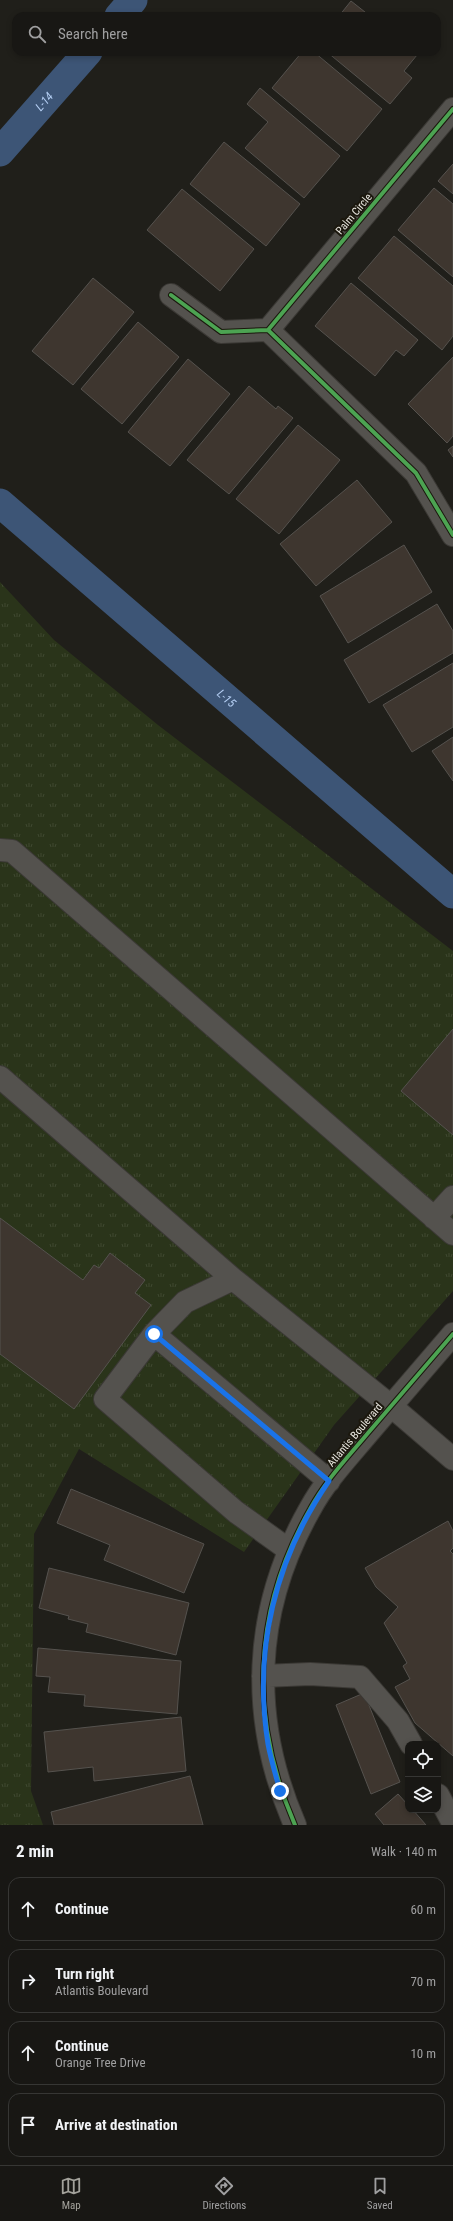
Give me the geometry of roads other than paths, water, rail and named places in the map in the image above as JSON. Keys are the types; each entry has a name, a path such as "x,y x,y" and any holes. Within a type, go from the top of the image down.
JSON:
{"street":[{"name":"Palm Circle","path":"268,330 453,109"},
{"path":"171,295 221,332 268,330 416,473 453,535"},
{"path":"0,850 12,851 453,1234"},
{"path":"0,1077 233,1279 391,1406 453,1460"},
{"path":"434,1218 453,1197"},
{"path":"233,1279 185,1302 154,1334 105,1399 236,1512 289,1550"},
{"path":"154,1334 329,1481"},
{"name":"Atlantis Boulevard","path":"295,1825 280,1791 269,1746 263,1676 267,1629 274,1595 289,1550 310,1508 329,1481 453,1334"},
{"path":"263,1676 310,1674 360,1677 398,1721 409,1741"},
{"path":"441,1801 453,1823"}],"waterway":[{"name":"L-14","path":"122,12 133,0"},
{"name":"L-14","path":"0,152 84,56"},
{"name":"L-15","path":"0,503 453,894"}]}
